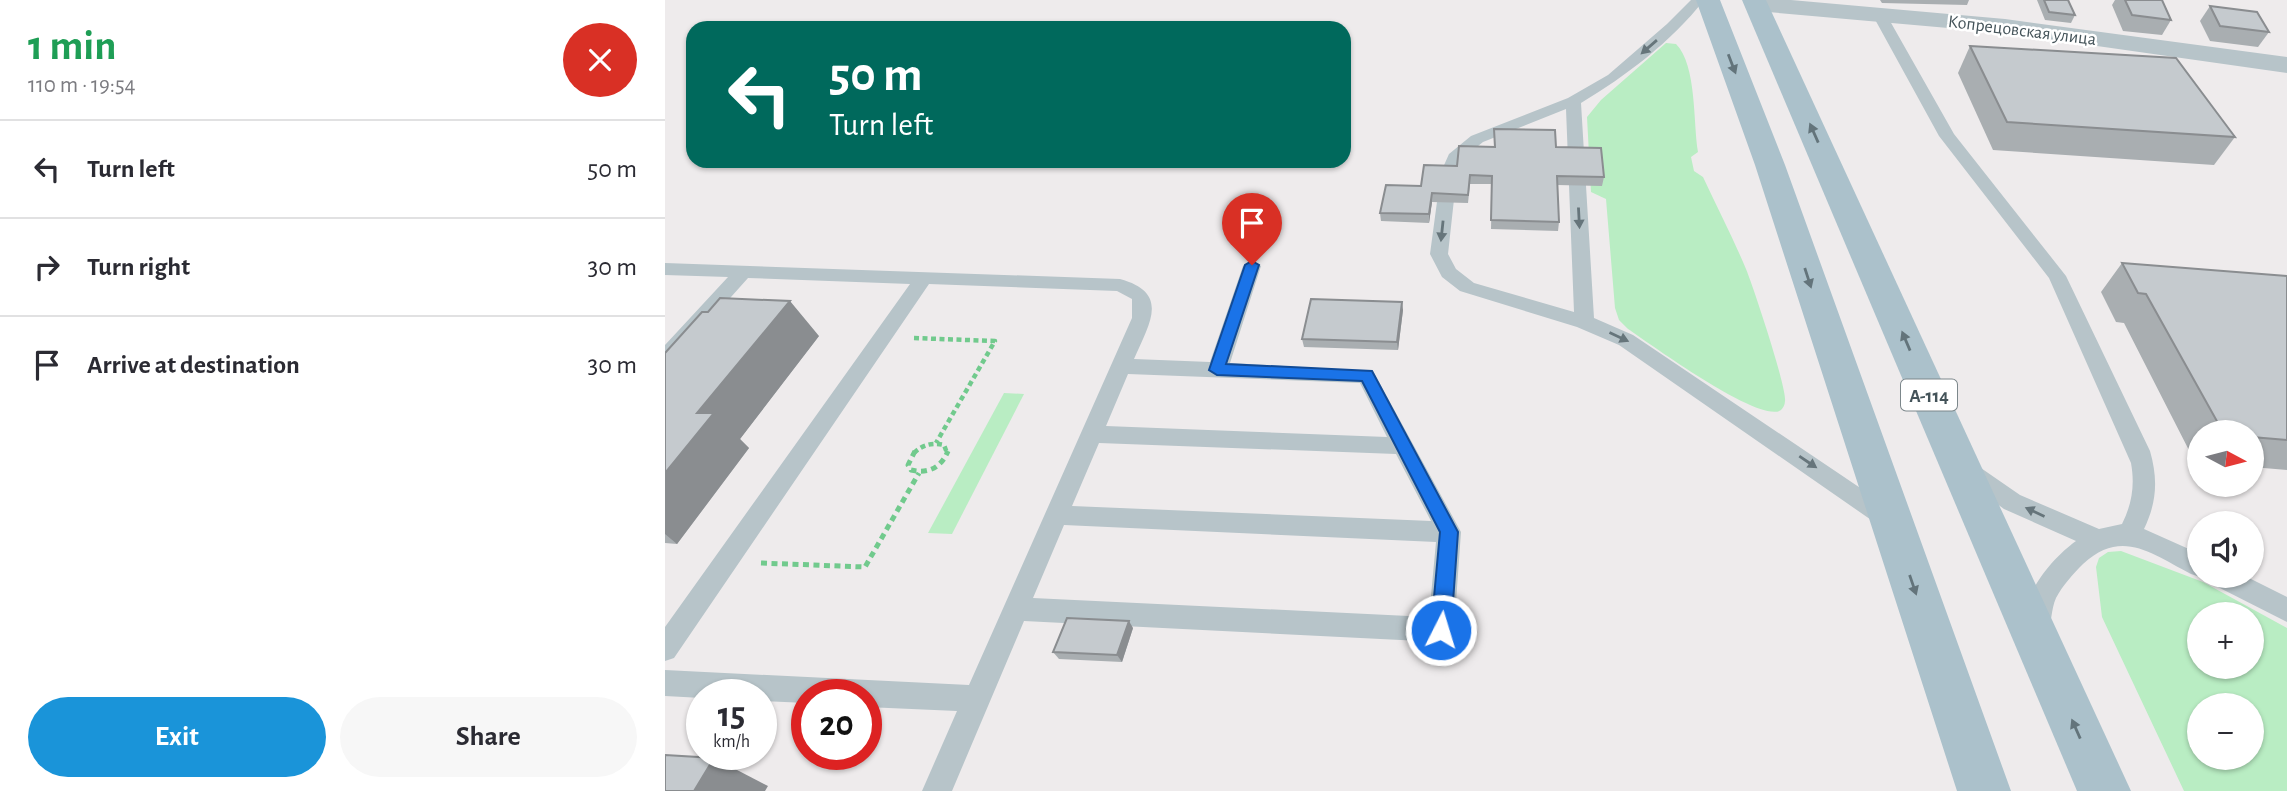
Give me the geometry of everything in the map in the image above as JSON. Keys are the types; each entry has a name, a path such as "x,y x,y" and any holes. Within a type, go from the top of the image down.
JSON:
{"main road":[{"path":"1708,0 1770,165 1984,791"},
{"name":"А-114","path":"1755,2 2104,791"}],"street":[{"name":"Копрецовская улица","path":"1755,2 1865,9 2287,65"}],"lane":[{"path":"1698,0 1672,27 1613,78 1573,101 1477,139 1455,157 1448,172 1439,254 1449,273 1467,287 1584,322 1626,340 1891,521"},
{"path":"1865,9 1947,136 2057,276 2146,472 2140,514 2129,534"},
{"path":"1573,101 1584,322"},
{"path":"1217,370 1252,265"},
{"path":"665,269 1120,285 1141,296 1142,318 937,791"},
{"path":"665,358 743,272"},
{"path":"669,637 726,561 924,278"},
{"path":"1016,609 1441,630 1449,532 1366,376 1122,366"},
{"path":"1092,433 1404,446"},
{"path":"1959,463 2012,502 2097,540"},
{"path":"1057,515 1449,532"},
{"path":"2036,638 2042,600 2055,579 2070,560 2097,540 2129,534 2187,560"},
{"path":"2244,588 2287,610"},
{"path":"665,682 977,699"}],"path":[{"path":"883,337 995,341 936,443"},
{"path":"936,443 944,445 948,451 939,466 919,473 911,470 908,465 909,457 916,449 936,443"},
{"path":"726,561 865,567 919,473"}],"green space":[{"path":"1666,43 1676,44 1688,66 1698,152 1691,157 1694,171 1703,177 1750,279 1781,377 1785,401 1781,410 1770,411 1752,406 1680,365 1628,329 1619,320 1615,308 1606,199 1591,192 1587,117 1601,100"},
{"path":"1004,393 1024,394 952,534 928,533"},
{"path":"2121,551 2187,576 2187,588 2214,588 2240,602 2187,602 2187,679 2264,679 2264,615 2287,628 2287,791 2184,791 2102,617 2096,567 2099,558 2108,552"}],"building":[{"path":"2044,0 2068,0 2075,15 2049,12"},
{"path":"2125,0 2162,0 2171,20 2132,15"},
{"path":"2210,6 2257,12 2269,32 2220,26"},
{"path":"1970,46 2176,58 2235,137 2007,122"},
{"path":"1494,129 1555,130 1556,147 1601,148 1604,177 1557,176 1559,222 1491,220 1492,176 1470,175 1468,195 1432,193 1429,214 1380,213 1386,185 1421,186 1424,165 1457,166 1459,146 1495,147"},
{"path":"2122,263 2287,276 2287,440 2265,438 2265,420 2216,420 2146,294 2138,293"},
{"path":"720,298 790,301 697,413 714,413 665,473 665,353 702,312 708,312"},
{"path":"1311,299 1402,302 1397,342 1302,339"},
{"path":"1067,618 1129,621 1117,655 1053,652"},
{"path":"665,755 686,756 686,770 707,770 694,791 665,791"}],"route":[{"path":"1252,265 1217,370 1366,376 1449,532 1441,630"}]}
